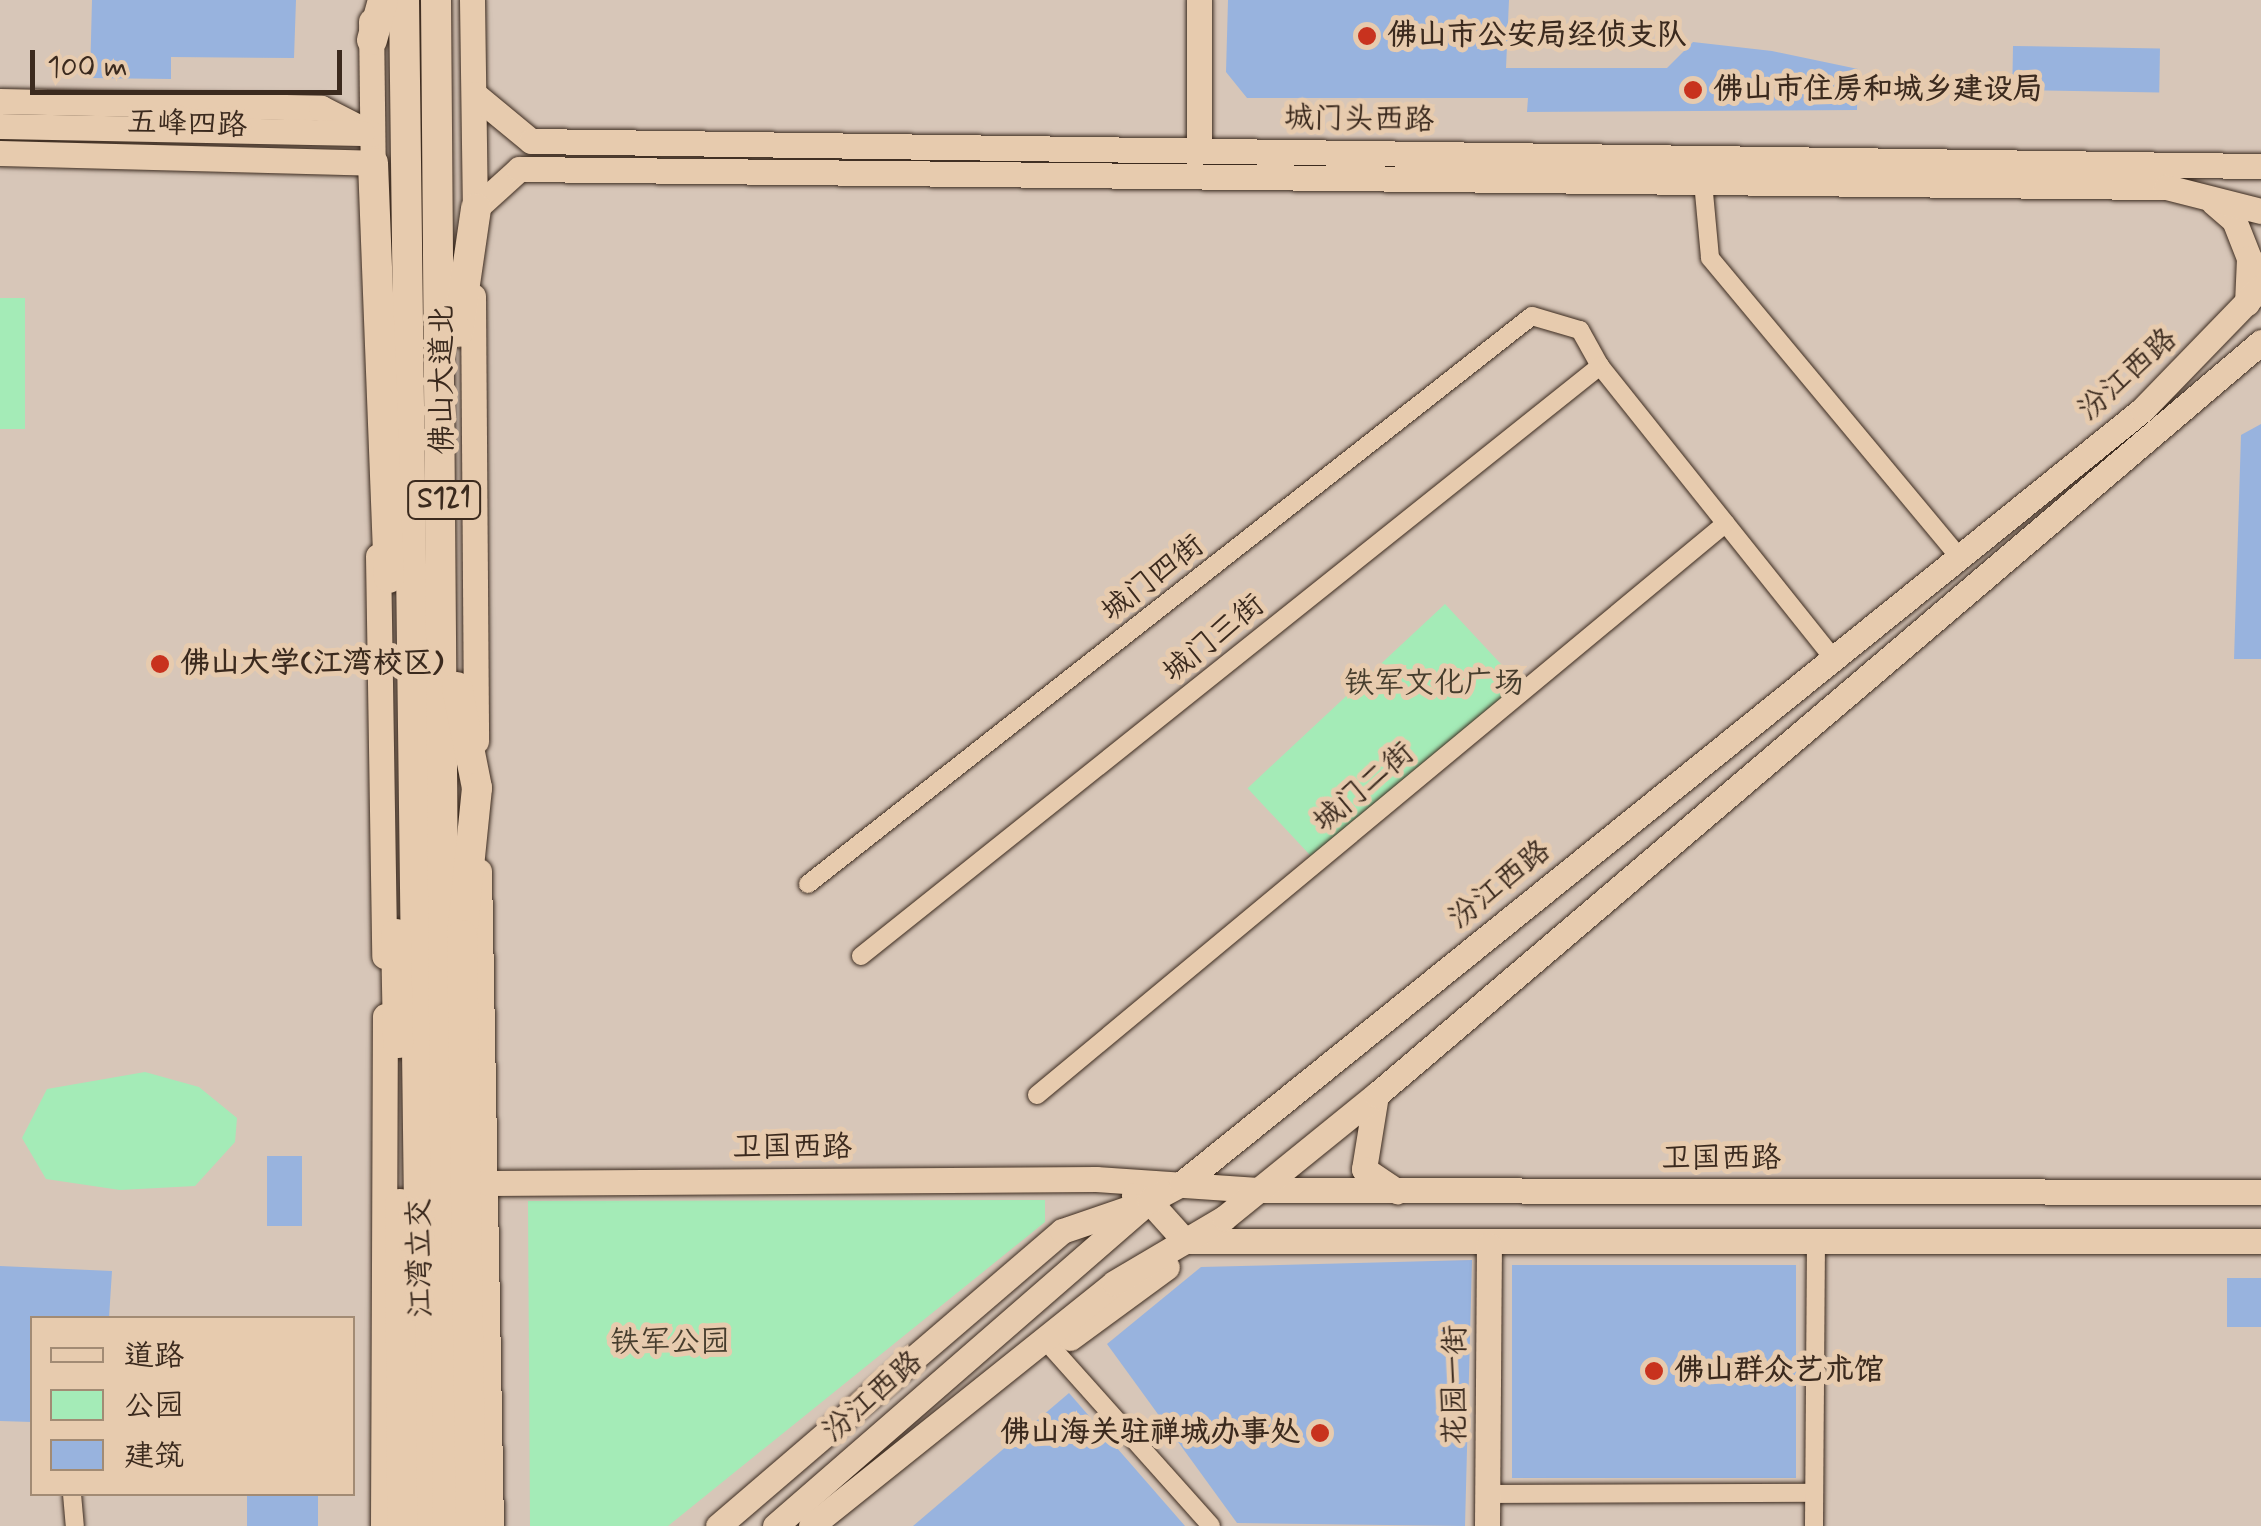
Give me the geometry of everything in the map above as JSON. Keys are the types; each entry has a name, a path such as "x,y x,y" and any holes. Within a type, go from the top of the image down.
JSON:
{"highway":[{"path":"372,40 384,0"},
{"name":"佛山大道北","path":"404,0 431,995"},
{"name":"佛山大道北","path":"431,995 444,620 436,0"},
{"path":"373,148 386,443 401,1169 402,1526"},
{"path":"444,438 476,208"},
{"path":"444,620 477,788 462,935 479,1173 471,1526"},
{"name":"江湾立交","path":"424,1526 431,995"},
{"name":"S121","path":"431,995 448,1526"}],"main road":[{"path":"371,0 386,1108 382,1526"},
{"path":"472,0 477,788"},
{"path":"1199,0 1199,150"},
{"name":"城门头西路","path":"474,94 531,142 2261,166"},
{"path":"0,101 321,108 373,148"},
{"name":"五峰四路","path":"0,126 373,148"},
{"name":"五峰四路","path":"0,153 92,155 373,148"},
{"path":"0,168 44,169 92,155"},
{"name":"城门头西路","path":"476,208 519,169 2166,187 2261,212"},
{"path":"2209,198 2234,220 2249,258 2254,295"},
{"name":"汾江西路","path":"774,1526 1149,1201 1181,1184 2142,410 2254,295"},
{"name":"汾江西路","path":"811,1526 1056,1338 1114,1283 1186,1241 1258,1190 1376,1095 2261,342"},
{"path":"1376,1095 1364,1169 1397,1191"},
{"path":"479,1173 491,1526"},
{"name":"卫国西路","path":"479,1173 1096,1179 1258,1190 2261,1192"},
{"path":"1096,1179 1149,1201 1186,1241 2261,1241"},
{"path":"718,1526 1062,1232 1149,1201"},
{"path":"837,1526 1056,1338 1170,1264 1228,1241"},
{"name":"花园一街","path":"1488,1526 1489,1244"},
{"path":"864,1402 915,1404"},
{"path":"855,1456 864,1402"}],"street":[{"path":"1703,182 1710,258 1959,557"},
{"name":"城门四街","path":"808,884 1532,316 1580,330 1600,366"},
{"path":"1600,366 1834,658"},
{"name":"城门三街","path":"861,956 1600,366"},
{"name":"城门二街","path":"1037,1095 1726,523"},
{"path":"1814,1526 1816,1244"},
{"path":"1056,1338 1211,1526"},
{"path":"1488,1494 1814,1493"},
{"path":"72,1496 75,1526"}],"green space":[{"path":"0,298 25,298 25,429 0,429"},
{"name":"铁军文化广场","path":"1445,604 1520,684 1323,869 1248,788"},
{"path":"145,1072 199,1087 237,1118 235,1142 195,1186 120,1190 46,1179 22,1138 47,1089"},
{"name":"铁军公园","path":"1045,1200 1045,1222 668,1526 530,1526 528,1201"}],"building":[{"path":"92,0 296,0 294,58 171,57 171,79 90,78"},
{"name":"佛山市公安局经侦支队","path":"1228,0 1509,0 1506,68 1667,68 1693,42 1772,51 1858,69 1857,110 1527,112 1528,98 1247,98 1226,72"},
{"path":"2013,46 2160,49 2159,93 2012,90"},
{"path":"2261,424 2261,659 2234,659 2241,435"},
{"path":"267,1156 302,1156 302,1226 267,1226"},
{"name":"佛山海关驻禅城办事处","path":"1472,1260 1465,1526 1237,1523 1107,1344 1201,1267"},
{"name":"佛山群众艺术馆","path":"1512,1265 1796,1265 1796,1478 1512,1478"},
{"path":"0,1266 112,1271 109,1316 30,1316 30,1422 0,1421"},
{"path":"2227,1278 2261,1278 2261,1327 2227,1327"},
{"path":"1069,1393 1185,1526 913,1526"},
{"path":"247,1496 318,1496 318,1526 247,1526"}],"place":[{"name":"佛山市公安局经侦支队","path":"1367,36"},
{"name":"佛山市住房和城乡建设局","path":"1693,90"},
{"name":"佛山大学(江湾校区)","path":"160,664"},
{"name":"佛山群众艺术馆","path":"1654,1371"},
{"name":"佛山海关驻禅城办事处","path":"1320,1433"}]}
